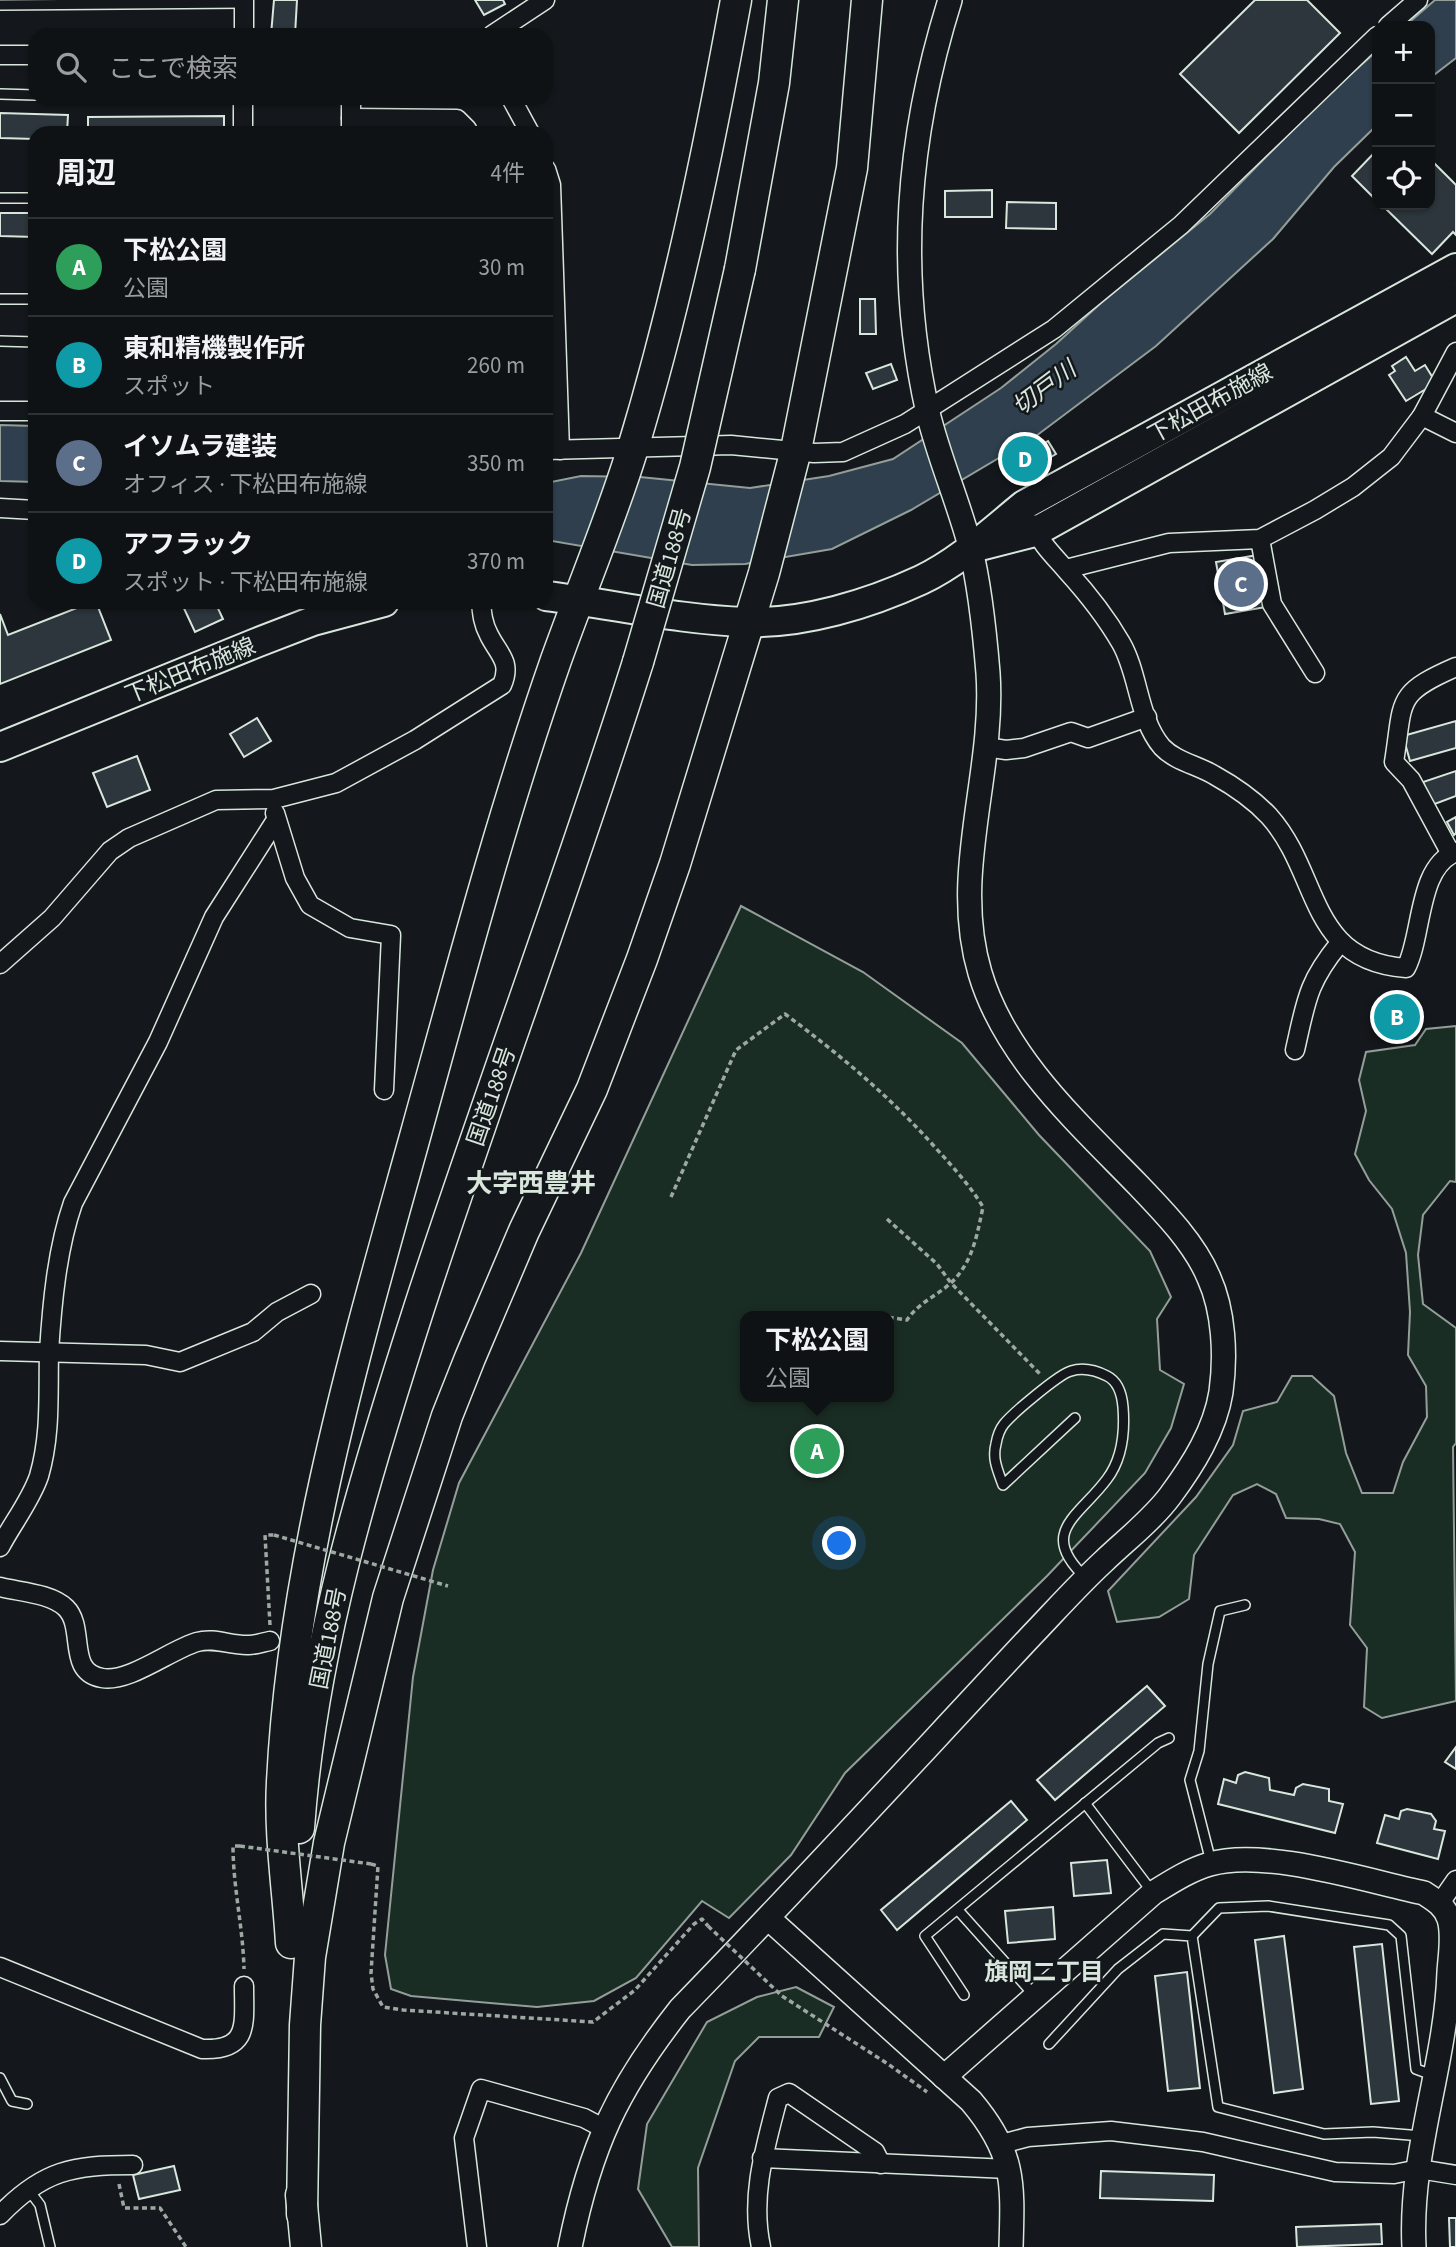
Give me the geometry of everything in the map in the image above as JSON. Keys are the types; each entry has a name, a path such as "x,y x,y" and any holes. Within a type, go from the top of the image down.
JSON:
{"highway":[{"path":"291,1943 282,1787 296,1626 320,1498 371,1294 482,892 557,657 580,600 631,452 690,242 736,0"},
{"name":"国道188号","path":"306,2247 291,2040 291,1943 302,1795 324,1637 371,1457 443,1234 592,807 695,467 740,269 774,83 783,0"},
{"path":"302,2214 305,2025 310,1957 329,1843 388,1598 447,1416 470,1358 524,1231 592,1089 642,959 675,864 764,573 794,456 852,168 867,0"}],"main road":[{"name":"下松田布施線","path":"553,597 748,622 802,617 855,605 923,579 971,549 1024,505 1454,281"},
{"name":"下松田布施線","path":"971,549 1035,532 1454,281"},
{"name":"下松田布施線","path":"0,747 267,638 313,621 358,609"}],"street":[{"path":"503,28 545,0"},
{"path":"570,2247 582,2187 603,2128 646,2053 680,2009 768,1919 1086,1577 1165,1503 1199,1455 1221,1395 1222,1330 1213,1284 1203,1265 1160,1208 1054,1095 1007,1035 980,975 968,913 969,862 986,747 988,676 971,549 954,502 928,412 913,322 909,240 911,174 924,92 950,0"},
{"path":"1394,21 1418,0"},
{"path":"244,1 244,28"},
{"path":"553,450 631,452 731,445 794,456 843,452 905,424 928,412 1054,329 1181,225 1372,41"},
{"path":"0,55 28,55"},
{"path":"243,105 243,126"},
{"path":"351,105 351,126 457,119 462,126"},
{"path":"514,105 526,126"},
{"path":"1066,569 1169,543 1260,539 1353,487 1391,457 1422,416 1456,352"},
{"path":"0,411 28,411"},
{"path":"1422,416 1456,433"},
{"path":"1024,505 1035,532 1047,551 1096,605 1122,645 1147,717 1162,746 1176,757 1213,774 1269,816 1284,838 1339,944 1366,959 1406,968 1415,952 1427,887 1437,866 1453,853 1411,780 1394,762 1404,700 1410,690 1456,667"},
{"path":"0,508 28,510"},
{"path":"1260,539 1272,604 1315,673"},
{"path":"0,964 52,918 110,851 129,838 216,800 274,799 335,783 415,740 502,685 508,673 505,658 489,636 482,609"},
{"path":"986,747 1006,750 1024,748 1071,732 1088,738 1147,717"},
{"path":"274,799 276,820 295,878 310,905 350,928 391,936 384,1090"},
{"path":"0,1547 38,1477 49,1422 50,1350 66,1221 158,1042 214,917 276,820"},
{"path":"1295,1050 1310,987 1318,970 1339,944"},
{"path":"0,1351 50,1350 146,1355 180,1362 253,1332 277,1312 311,1294"},
{"path":"0,1587 48,1598 66,1608 76,1625 78,1656 85,1670 102,1678 120,1677 197,1642 223,1640 248,1646 270,1641"},
{"path":"944,2077 1153,1893 1179,1877 1212,1863 1249,1860 1279,1862 1424,1892 1440,1903 1449,1918 1451,1934 1448,2005 1419,2169 1413,2222 1414,2247"},
{"path":"1440,1903 1456,1880"},
{"path":"768,1919 971,2101 1002,2144 1009,2169 1011,2247"},
{"path":"0,1967 202,2049 223,2050 237,2042 244,2030 244,1986"},
{"path":"477,2247 464,2138 481,2089 584,2118 603,2128"},
{"path":"761,2247 755,2217 762,2158 778,2098 789,2092 875,2152 881,2164"},
{"path":"1002,2144 1028,2137 1111,2131 1203,2142 1335,2172 1394,2174 1419,2169 1456,2175"},
{"path":"762,2158 1009,2169"},
{"path":"0,2215 28,2189 50,2175 87,2165 124,2165"}],"lane":[{"path":"0,5 244,1"},
{"path":"0,94 28,95"},
{"path":"0,198 28,198"},
{"path":"0,299 28,299"},
{"path":"0,341 28,342"},
{"path":"1075,1418 1003,1485 994,1459 996,1442 1003,1425 1068,1371 1091,1369 1110,1377 1122,1393 1124,1424 1121,1450 1108,1478 1066,1524 1062,1543 1068,1561 1086,1577"},
{"path":"1212,1863 1190,1780 1199,1751 1208,1664 1220,1611 1245,1605"},
{"path":"964,1995 925,1936 1157,1743 1169,1738"},
{"path":"1085,1803 1153,1893"},
{"path":"1049,2044 1118,1969 1163,1934 1192,1936 1219,1908 1268,1906 1389,1926 1401,1936 1416,2069 1437,2076"},
{"path":"958,1910 1034,1995"},
{"path":"1192,1936 1218,2107 1324,2134 1373,2132 1424,2136"},
{"path":"0,2078 12,2101 27,2104"},
{"path":"28,2189 40,2205 50,2247"}],"path":[{"path":"671,1197 736,1050 785,1014 849,1062 905,1114 971,1188 983,1207 975,1246 951,1283 917,1305 907,1320 894,1318"},
{"path":"887,1219 937,1264 951,1283 1051,1384"},
{"path":"270,1641 271,1598 265,1535 274,1535 448,1586"},
{"path":"244,1986 244,1934 233,1876 233,1846 378,1866 371,1973 373,1989 383,2007 593,2022 635,1990 694,1924 702,1919 782,1996 927,2092 944,2077"},
{"path":"124,2165 124,2208 160,2208 186,2247"}],"green space":[{"path":"741,906 863,972 962,1043 1039,1135 1150,1251 1171,1297 1157,1319 1160,1370 1184,1384 1171,1428 1145,1473 1047,1576 845,1773 791,1855 729,1918 702,1901 636,1978 594,2001 537,2007 411,1996 391,1989 385,1955 413,1677 433,1570 459,1483 581,1253"},
{"path":"1456,1026 1456,1182 1450,1181 1423,1215 1418,1255 1423,1304 1456,1328 1456,1443 1453,1447 1456,1701 1382,1718 1364,1707 1367,1648 1350,1625 1355,1552 1340,1524 1319,1519 1286,1518 1276,1494 1257,1484 1233,1495 1194,1555 1189,1599 1159,1617 1117,1622 1108,1591 1196,1497 1233,1445 1243,1411 1277,1402 1292,1376 1312,1376 1334,1396 1346,1453 1362,1493 1393,1493 1403,1462 1427,1417 1426,1386 1408,1355 1410,1312 1406,1253 1392,1209 1369,1180 1355,1154 1366,1111 1359,1080 1366,1052 1415,1045 1426,1029"},
{"path":"796,1987 834,2007 819,2037 759,2037 735,2061 698,2168 699,2247 672,2247 638,2189 647,2124 707,2022 757,1997"}],"water":[{"path":"1435,0 1456,0 1456,58 1435,74 1435,21 1411,21"},
{"name":"切戸川","path":"1372,55 1372,130 1334,167 1273,239 1156,346 1036,436 911,510 832,549 745,564 692,565 553,541 553,482 581,476 640,477 750,488 829,476 893,459 1001,388 1210,214 1327,95"},
{"path":"0,425 28,426 28,482 0,481"}],"building":[{"path":"274,0 297,0 295,28 272,28"},
{"path":"475,0 503,0 505,4 484,15"},
{"path":"1255,0 1307,0 1340,33 1239,133 1180,74"},
{"path":"0,113 68,115 67,126 28,126 28,139 0,138"},
{"path":"224,116 224,126 88,126 88,117"},
{"path":"1372,155 1372,196 1352,176"},
{"path":"1435,164 1456,185 1456,235 1453,232 1432,254 1387,210 1435,210"},
{"path":"992,190 992,217 945,217 945,191"},
{"path":"1007,202 1056,203 1056,229 1006,228"},
{"path":"0,213 28,213 28,237 0,236"},
{"path":"860,299 875,299 876,334 860,334"},
{"path":"1406,357 1415,371 1425,365 1436,383 1406,401 1389,375 1395,371 1392,366"},
{"path":"891,364 897,380 873,389 866,373"},
{"path":"1048,441 1056,454 1041,463 1037,457 1030,461 1034,469 1019,478 1010,463"},
{"path":"1258,555 1266,607 1225,614 1216,562"},
{"path":"74,609 99,609 111,640 0,684 0,614 8,635"},
{"path":"184,609 218,609 223,619 195,632"},
{"path":"257,718 271,741 244,757 230,734"},
{"path":"1456,721 1456,748 1410,761 1403,736"},
{"path":"137,756 150,790 107,807 93,773"},
{"path":"1456,771 1456,796 1432,805 1423,782"},
{"path":"1456,817 1456,833 1454,835 1447,822"},
{"path":"1388,994 1416,1002 1405,1040 1377,1032"},
{"path":"1147,1686 1165,1706 1055,1800 1037,1780"},
{"path":"1456,1747 1456,1769 1445,1762"},
{"path":"1245,1772 1269,1778 1270,1790 1294,1795 1296,1788 1303,1784 1329,1789 1329,1801 1343,1804 1335,1833 1218,1804 1224,1779 1236,1783 1238,1775"},
{"path":"1011,1801 1027,1820 897,1930 881,1910"},
{"path":"1407,1809 1431,1814 1436,1821 1434,1829 1445,1831 1438,1859 1377,1843 1385,1815 1399,1819 1401,1811"},
{"path":"1107,1860 1111,1893 1074,1896 1071,1863"},
{"path":"1053,1907 1055,1939 1008,1943 1005,1911"},
{"path":"1284,1936 1303,2089 1274,2093 1255,1940"},
{"path":"1382,1944 1399,2101 1371,2104 1354,1947"},
{"path":"1187,1972 1200,2088 1168,2091 1155,1976"},
{"path":"174,2166 180,2190 139,2199 133,2175"},
{"path":"1101,2171 1214,2175 1213,2201 1100,2198"},
{"path":"1449,2218 1456,2218 1456,2247 1450,2247"},
{"path":"1381,2224 1382,2244 1297,2247 1296,2227"}],"place":[{"name":"アフラック","path":"1025,459"},
{"name":"イソムラ建装","path":"1241,584"},
{"name":"東和精機製作所","path":"1397,1017"},
{"name":"下松公園","path":"817,1451"}],"district":[{"name":"大字西豊井","path":"531,1183"},
{"name":"旗岡二丁目","path":"1044,1972"}]}
